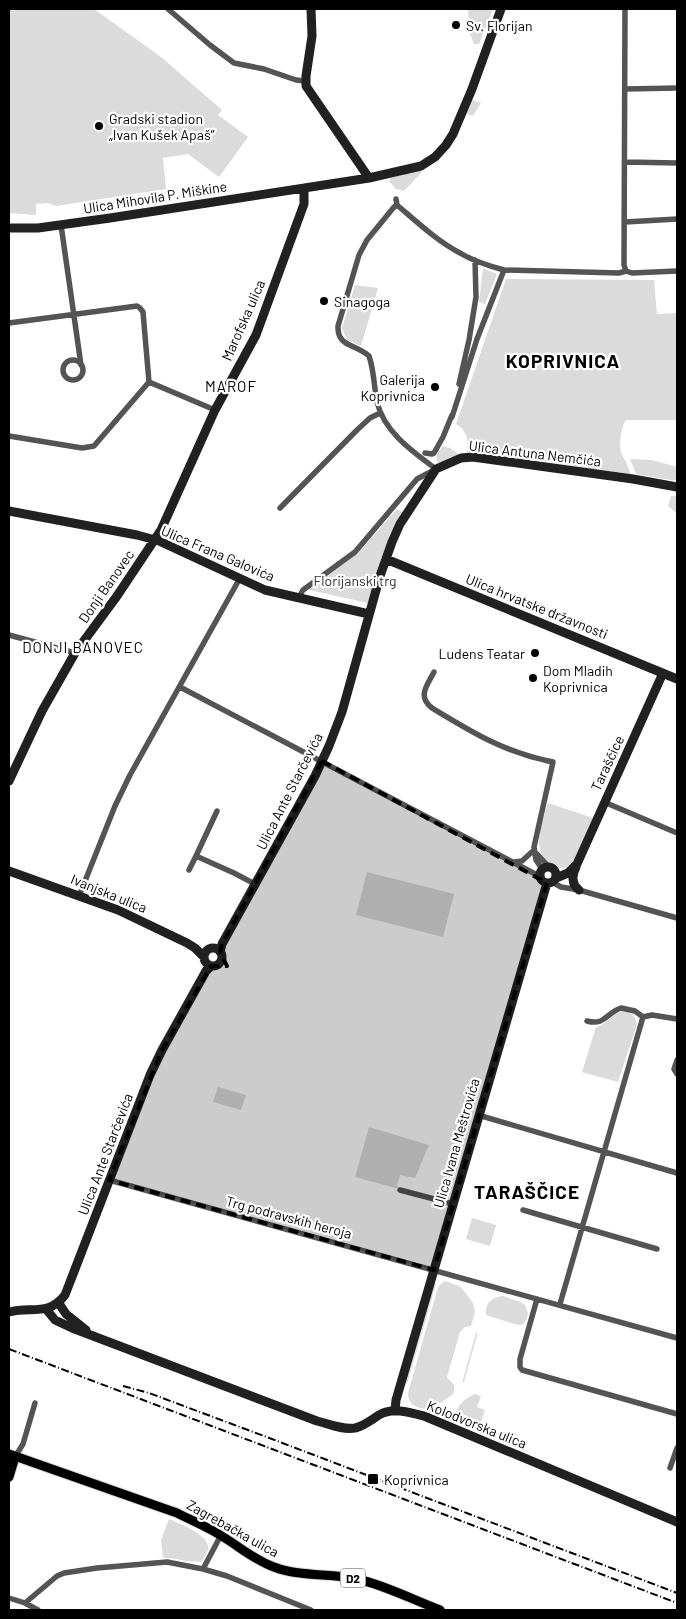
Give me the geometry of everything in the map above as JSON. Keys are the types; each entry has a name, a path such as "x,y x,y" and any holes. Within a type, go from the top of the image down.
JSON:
{"main road":[{"path":"312,9 312,36 305,81 309,91 369,178"},
{"name":"Ulica Mihovila P. Miškine","path":"9,228 62,225 369,178 421,166 435,157 446,145 464,110 501,9"},
{"name":"Marofska ulica","path":"154,540 170,511 215,410 248,350 260,323 304,204 304,188"},
{"name":"Ulica Antuna Nemčića","path":"436,469 469,456 677,487"},
{"path":"299,597 369,614 392,542 407,512 436,469"},
{"name":"Ulica Frana Galovića","path":"9,510 154,540 167,544 265,590 299,597"},
{"name":"Donji Banovec","path":"9,781 42,711 76,653 154,540"},
{"name":"Ulica hrvatske državnosti","path":"386,559 677,679"},
{"name":"Ulica Ante Starčevića","path":"9,1312 46,1309 58,1302 68,1287 150,1075 162,1050 207,962 220,963 222,958 219,948 322,761 342,712 369,614"},
{"name":"Taraščice","path":"577,864 663,673"},
{"path":"548,875 568,873 577,864"},
{"path":"576,889 573,877 577,864"},
{"name":"Ivanjska ulica","path":"9,871 118,910 195,948 207,962"},
{"name":"Ulica Ivana Meštrovića","path":"395,1411 396,1400 548,875"},
{"path":"207,962 209,949 219,948"},
{"name":"Kolodvorska ulica","path":"58,1302 69,1317 94,1336"},
{"name":"Kolodvorska ulica","path":"46,1309 50,1316 58,1322 334,1426 358,1427 383,1413 395,1411 424,1416 677,1522"},
{"path":"9,1477 12,1455"},
{"name":"Zagrebačka ulica","path":"12,1455 177,1513 221,1536 244,1552 273,1567 298,1574 331,1575 360,1580 440,1610"}],"street":[{"path":"168,9 210,45 234,62 305,81"},
{"path":"626,9 624,222 624,265 626,271"},
{"path":"625,89 677,88"},
{"path":"625,162 677,163"},
{"path":"299,597 303,590 355,552 417,479 436,469 401,441 380,413 369,356 343,341 338,332 338,326 359,256 367,240 397,202 447,245 475,260 504,270 619,273 626,271 632,273 677,271"},
{"path":"624,222 677,219"},
{"path":"62,225 81,365"},
{"path":"452,417 469,340 476,296 475,260"},
{"path":"425,453 434,453 452,417 477,339 504,270"},
{"path":"9,323 137,306 143,312 149,382 94,446 82,448 9,436"},
{"path":"149,382 215,410"},
{"path":"280,508 356,430 370,418 380,413"},
{"path":"394,507 399,506 407,512"},
{"path":"79,896 126,782 240,578"},
{"path":"9,635 76,653"},
{"path":"434,672 423,695 424,701 432,708 491,742 526,756 552,762 534,850 522,861 512,862"},
{"path":"180,687 518,865 548,875 576,889 677,918"},
{"path":"604,802 677,833"},
{"path":"189,870 217,811"},
{"path":"534,850 548,875"},
{"path":"196,856 255,884"},
{"path":"587,1021 599,1022 615,1010 621,1008 635,1011 643,1017 652,1015 677,1019"},
{"path":"560,1304 643,1017"},
{"path":"677,1060 674,1069 677,1074"},
{"path":"478,1115 677,1173"},
{"name":"Trg podravskih heroja","path":"109,1180 677,1338"},
{"path":"400,1190 453,1204"},
{"path":"523,1210 657,1249"},
{"path":"537,1299 520,1359 522,1370 677,1414"},
{"path":"12,1455 22,1444 34,1403"},
{"path":"670,1468 677,1448"},
{"path":"203,1570 221,1536"},
{"path":"26,1603 56,1576 74,1571 168,1562 227,1576 311,1610"},
{"path":"9,1598 26,1603 38,1610"}],"highlighted area":[{"path":"322,761 547,883 434,1270 109,1180 162,1050 211,966 227,966 220,952 222,944"}],"green space":[{"name":"Gradski stadion „Ivan Kušek Apaš”","path":"9,9 94,9 161,57 222,110 218,115 248,137 219,177 188,154 163,158 166,189 56,206 48,203 36,204 36,215 9,213"},
{"path":"468,9 493,9 479,44 474,44 470,34"},
{"path":"472,100 481,103 473,116 467,114"},
{"path":"419,170 422,172 404,191 396,189 389,181 391,178"},
{"path":"483,268 497,274 485,304 479,302"},
{"path":"506,279 654,280 657,314 677,313 677,420 626,420 620,440 620,449 630,474 532,460 467,454 465,434 456,424"},
{"path":"355,285 378,288 361,346 347,340 342,328"},
{"path":"443,446 458,453 457,456 439,463 437,461 437,454"},
{"path":"630,459 652,460 677,467 677,481 636,474"},
{"path":"671,496 677,496 677,514 668,506"},
{"name":"Florijanski trg","path":"397,509 402,512 388,542 368,603 309,590 358,553"},
{"path":"548,803 593,818 574,860 567,867 559,868 556,865 547,864 542,857 539,842"},
{"path":"367,872 454,894 443,937 356,915"},
{"path":"622,1011 632,1014 637,1024 618,1082 582,1072 596,1027"},
{"path":"218,1087 246,1095 241,1110 213,1102"},
{"path":"369,1127 429,1145 415,1178 400,1175 397,1186 399,1189 355,1177"},
{"path":"472,1218 496,1225 490,1246 466,1239"},
{"path":"446,1281 461,1287 473,1303 475,1312 471,1326 465,1327 460,1332 447,1377 454,1385 453,1394 435,1406 425,1409 415,1406 409,1399 408,1393 438,1287"},
{"path":"434,1283 436,1284 407,1384 405,1383"},
{"path":"503,1296 525,1305 528,1316 522,1325 486,1315 488,1304 495,1298"},
{"path":"478,1332 464,1382 462,1383 476,1333"},
{"path":"475,1394 481,1396 477,1407 485,1410 479,1428 476,1429 459,1423 456,1414 457,1409 463,1402"},
{"path":"169,1519 197,1533 206,1542 208,1550 202,1561 194,1562 163,1558 161,1540"}],"railway":[{"path":"9,1349 677,1603"},
{"path":"123,1386 149,1393 677,1593"}],"place":[{"name":"Sv. Florijan","path":"456,25"},
{"name":"Gradski stadion „Ivan Kušek Apaš”","path":"99,126"},
{"name":"Sinagoga","path":"324,301"},
{"name":"Galerija Koprivnica","path":"435,387"},
{"name":"Ludens Teatar","path":"535,653"},
{"name":"Dom Mladih Koprivnica","path":"533,678"},
{"name":"Koprivnica","path":"373,1479"}],"district":[{"name":"KOPRIVNICA","path":"563,360"},
{"name":"MAROF","path":"231,386"},
{"name":"DONJI BANOVEC","path":"83,647"},
{"name":"TARAŠČICE","path":"527,1191"}]}
